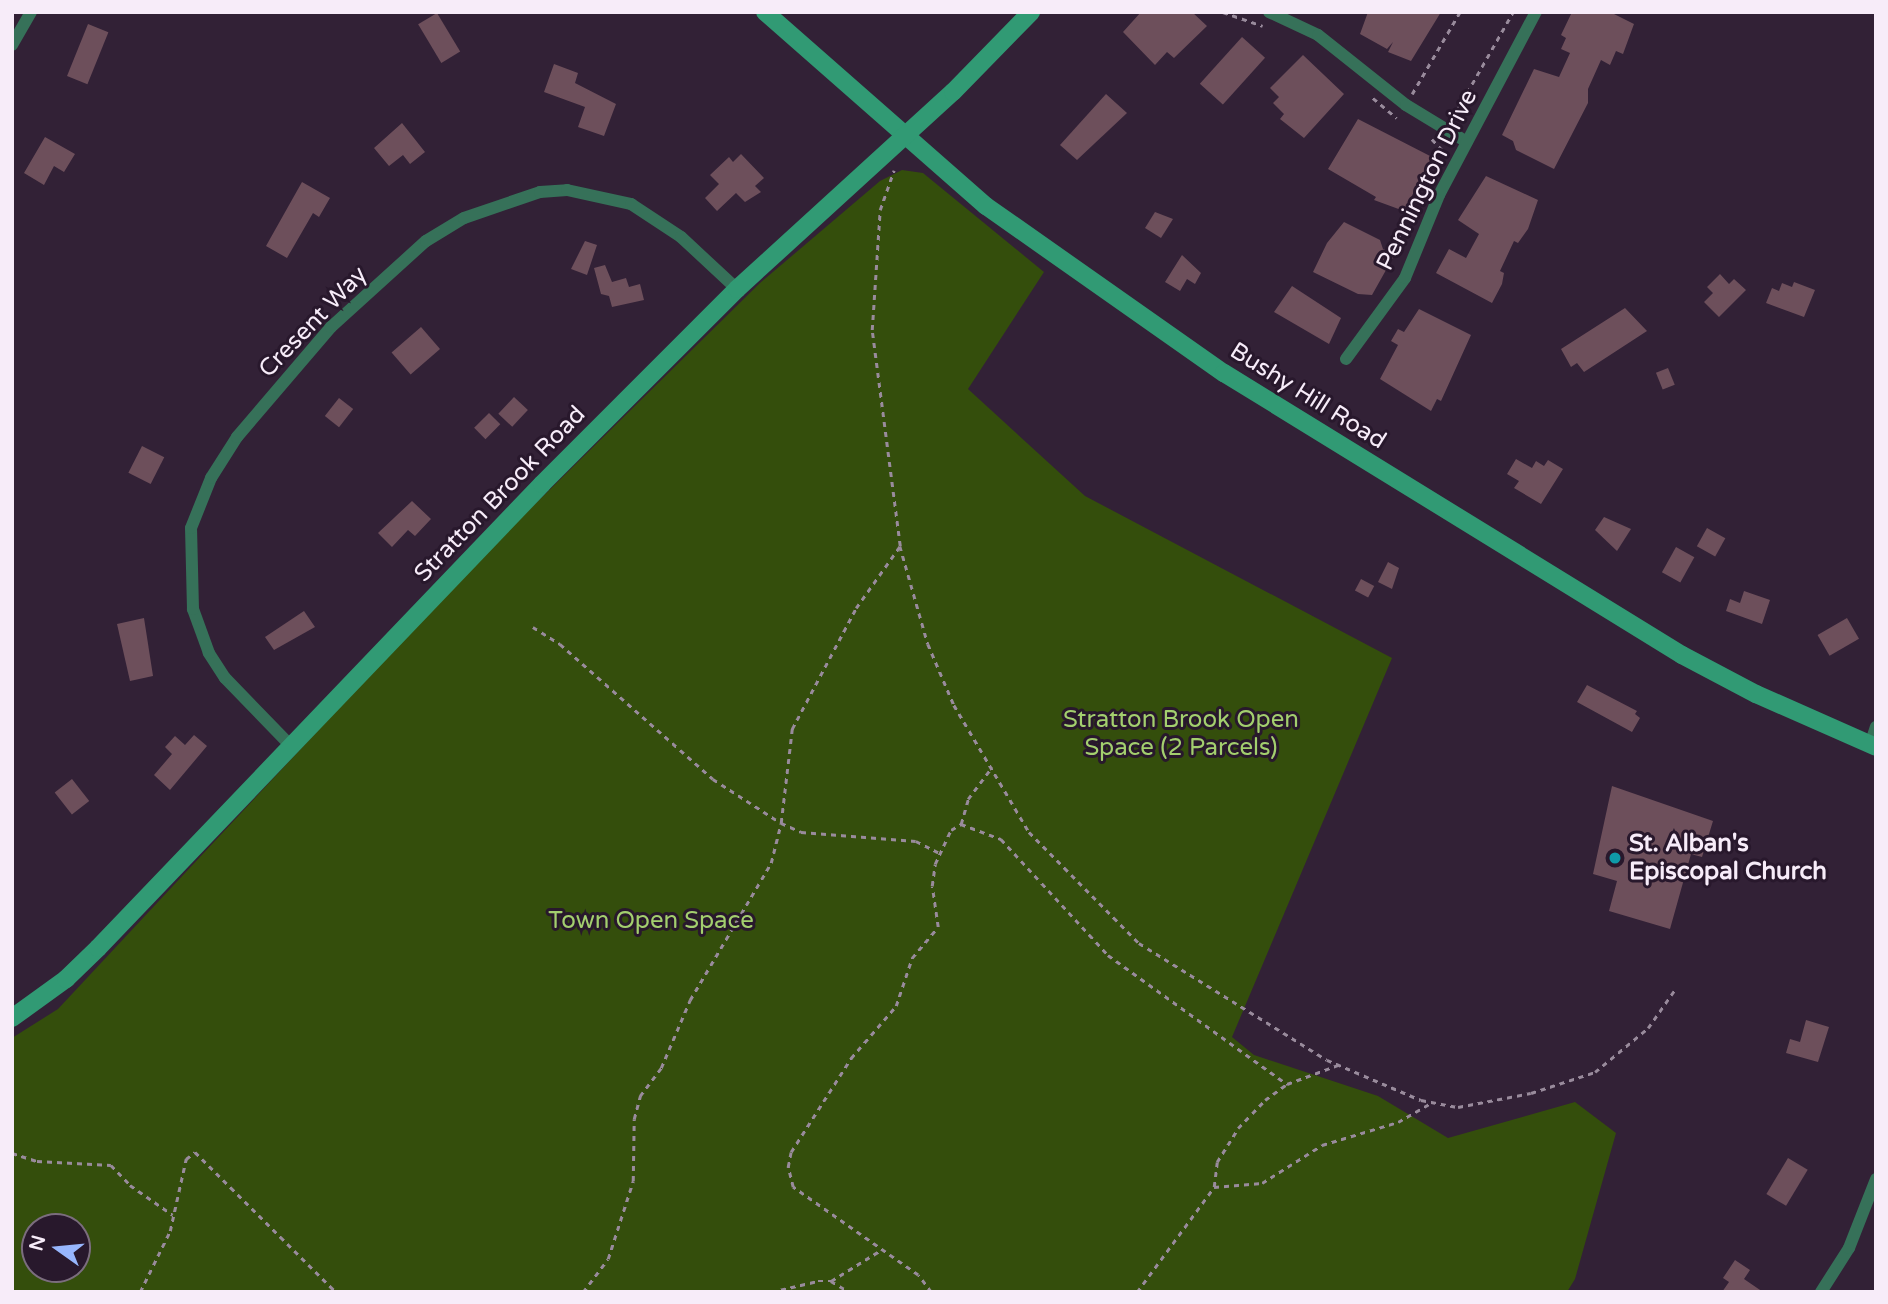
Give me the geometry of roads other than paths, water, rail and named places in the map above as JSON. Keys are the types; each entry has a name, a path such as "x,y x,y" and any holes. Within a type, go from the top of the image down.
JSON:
{"street":[{"path":"12,45 31,12"},
{"name":"Bushy Hill Road","path":"765,12 986,206 1224,373 1682,655 1874,739"},
{"name":"Stratton Brook Road","path":"12,1018 90,956 737,289 906,135 1031,12"},
{"path":"1269,12 1318,35 1406,105 1466,142"},
{"name":"Pennington Drive","path":"1346,359 1405,278 1466,142 1536,12"},
{"name":"Cresent Way","path":"291,746 225,678 209,653 194,608 191,528 211,478 237,437 331,327 426,242 464,218 540,192 567,190 631,204 681,237 737,289"},
{"path":"1821,1292 1849,1248 1876,1179"}],"place":[{"name":"St. Alban's Episcopal Church","path":"1615,858"}],"park label":[{"name":"Stratton Brook Open Space (2 Parcels)","path":"1181,734"},
{"name":"Town Open Space","path":"651,921"}]}
